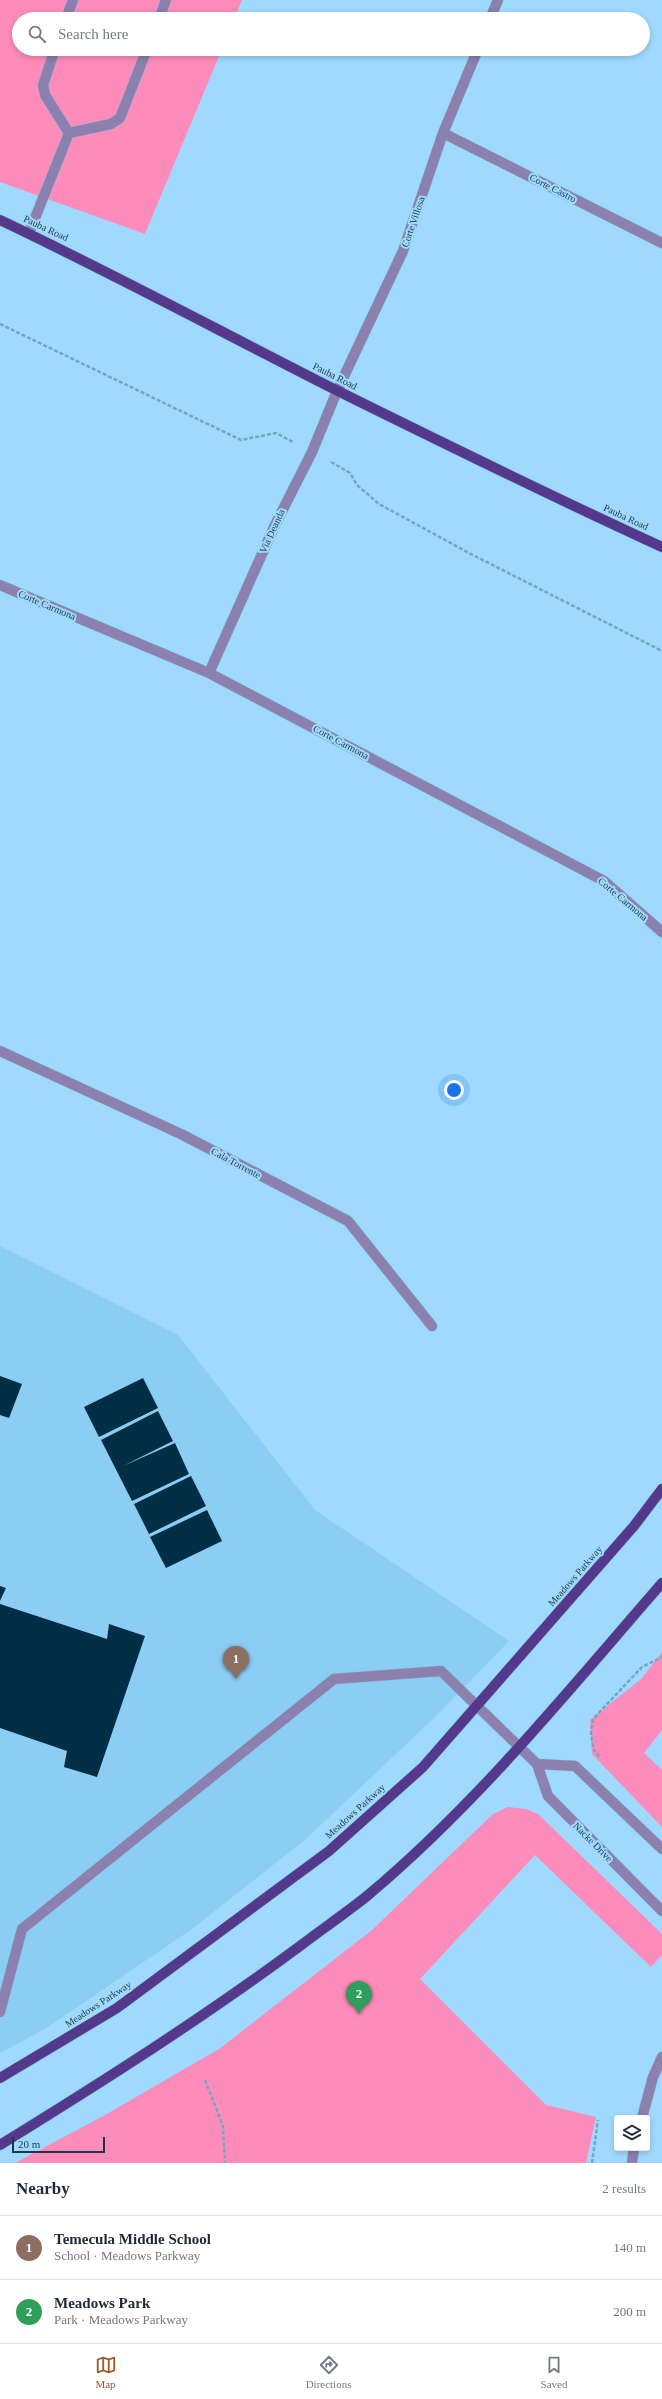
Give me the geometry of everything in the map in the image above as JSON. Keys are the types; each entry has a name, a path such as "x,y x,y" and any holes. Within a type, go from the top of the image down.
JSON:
{"main road":[{"name":"Pauba Road","path":"0,220 68,251 337,391 528,485 662,547"},
{"name":"Meadows Parkway","path":"0,2078 117,2008 329,1851 423,1767 634,1526 662,1489"},
{"path":"0,2145 139,2059 262,1974 366,1896 462,1809 519,1747 662,1582"}],"street":[{"path":"69,12 73,0"},
{"path":"162,12 166,0"},
{"path":"493,12 498,0"},
{"path":"53,56 43,85 45,95 69,133"},
{"path":"69,133 111,124 120,118 145,56"},
{"name":"Corte Villosa","path":"337,391 403,251 443,133 475,56"},
{"path":"29,233 69,133"},
{"name":"Corte Castro","path":"443,133 662,242"},
{"name":"Via Deanda","path":"209,673 275,525 312,452 337,391"},
{"name":"Corte Carmona","path":"0,585 209,673 604,881 662,932"},
{"name":"Cala Torrente","path":"0,1051 183,1135 348,1221 432,1326"},
{"name":"Nacke Drive","path":"0,2012 22,1929 334,1679 441,1671 537,1764 548,1796 662,1911"},
{"path":"537,1764 575,1766 662,1849"},
{"path":"643,2115 653,2077 662,2057"},
{"path":"632,2163 634,2151"}],"path":[{"path":"0,324 241,440 276,433 350,473 357,485 379,504 469,553 662,651"},
{"path":"601,1760 594,1750 591,1734 593,1719 642,1667 662,1656"},
{"path":"204,2080 223,2126 225,2163"},
{"path":"592,2163 598,2120"}],"shaded area":[{"path":"0,0 242,0 237,12 12,12 12,56 219,56 145,234 0,182"},
{"path":"0,1246 178,1335 315,1510 509,1641 436,1716 306,1839 192,1929 45,2029 0,2053"},
{"path":"662,1652 662,1730 644,1753 662,1770 662,1827 592,1754 590,1720 641,1679"},
{"path":"508,1807 526,1809 538,1814 662,1934 662,1955 651,1967 535,1855 420,1979 546,2105 596,2117 586,2163 15,2163 105,2115 219,2049 372,1930 493,1814"}],"building":[{"path":"0,1376 22,1384 9,1418 0,1415"},
{"path":"143,1378 158,1408 99,1437 84,1407"},
{"path":"158,1411 173,1441 123,1466 175,1443 189,1474 132,1501 101,1440"},
{"path":"191,1476 206,1506 149,1534 134,1504"},
{"path":"207,1510 222,1541 166,1568 150,1537"},
{"path":"0,1586 6,1588 0,1601"},
{"path":"0,1604 107,1639 109,1624 145,1636 97,1777 64,1767 67,1751 0,1728"}],"place":[{"name":"Temecula Middle School","path":"236,1679"},
{"name":"Meadows Park","path":"359,2014"}]}
